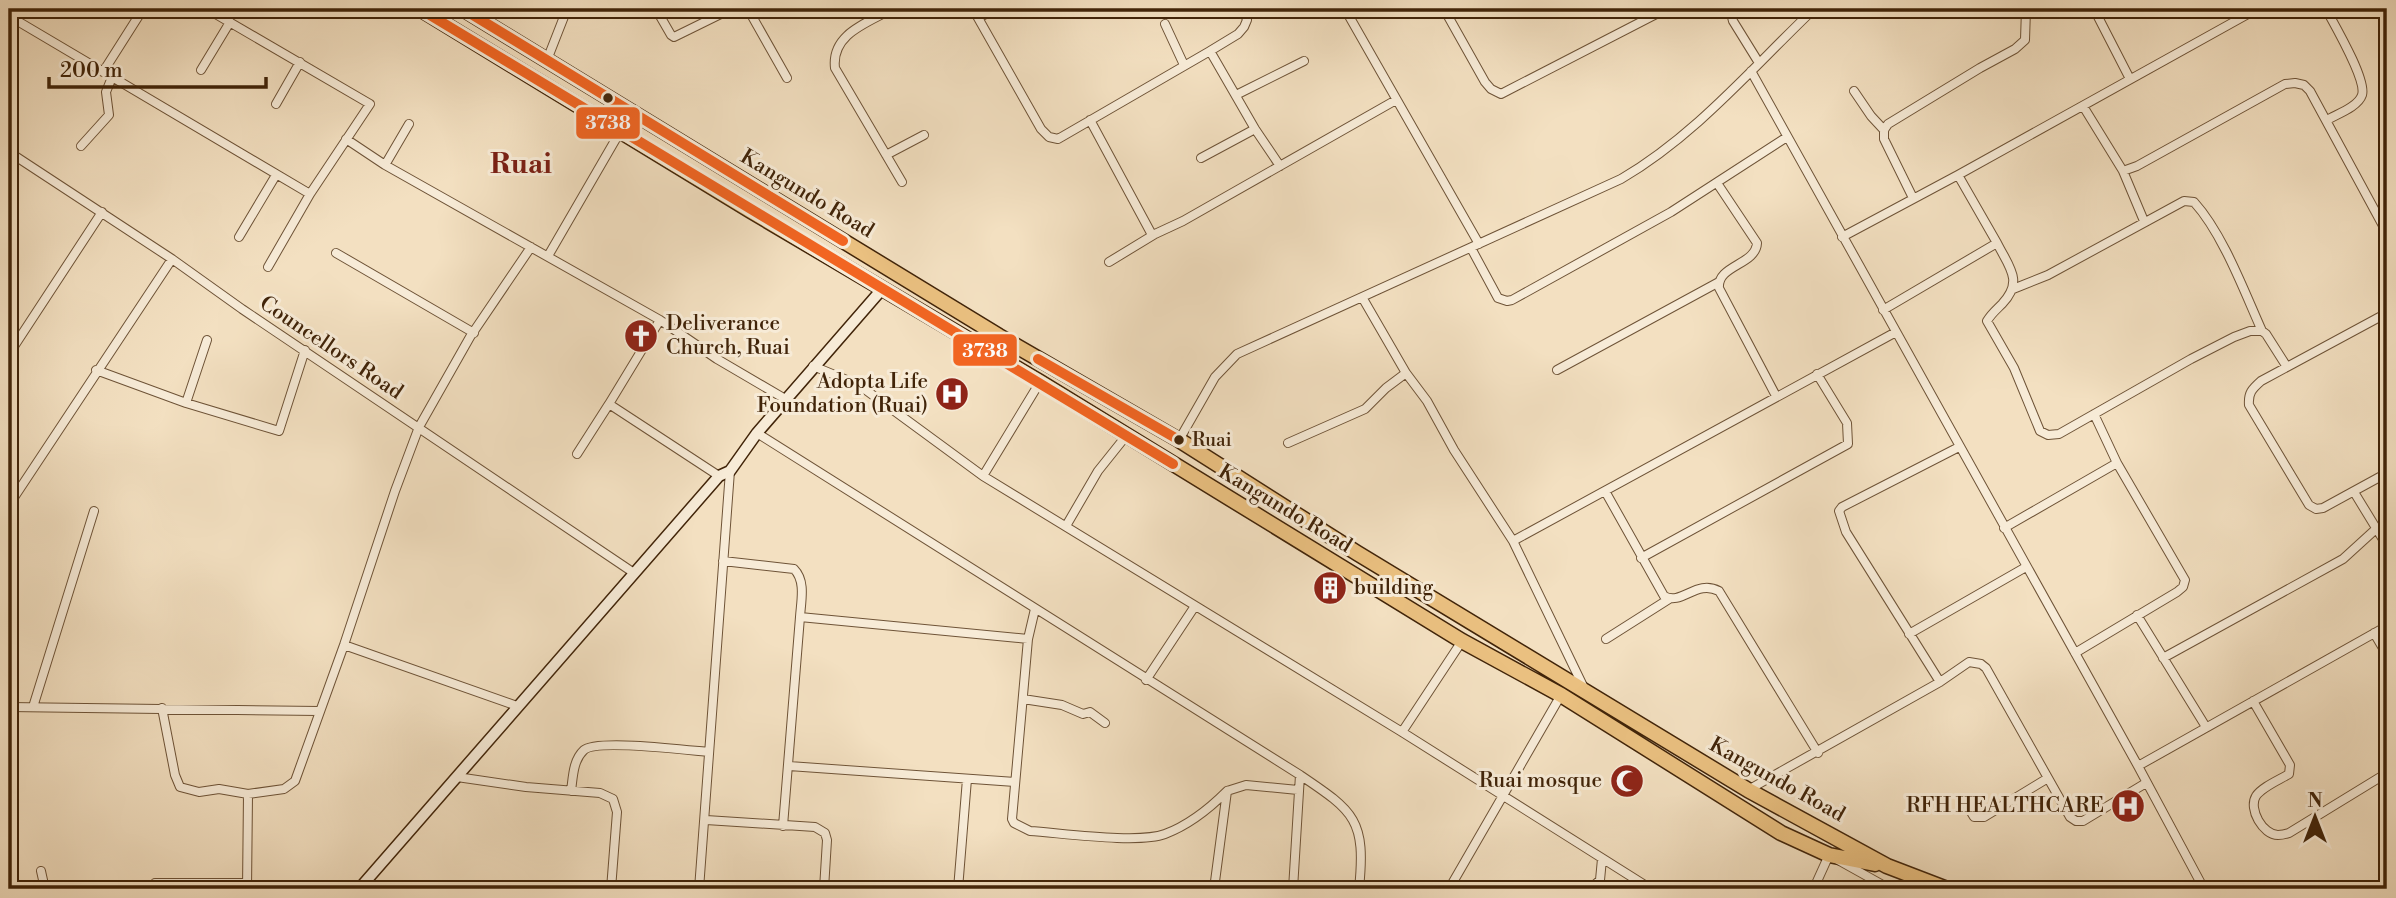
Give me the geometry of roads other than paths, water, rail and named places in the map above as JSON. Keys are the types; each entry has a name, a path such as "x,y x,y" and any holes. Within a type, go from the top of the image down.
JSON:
{"highway":[{"name":"Kangundo Road","path":"420,9 751,211 1040,382 1462,641 1561,695 1781,833 1829,855 1887,866"},
{"name":"Kangundo Road","path":"463,9 987,329 1179,440 1587,694 1748,790 1887,866 1947,889"},
{"path":"1128,437 1142,419"},
{"path":"1781,833 1789,824 1789,813"}],"street":[{"path":"103,72 143,9"},
{"path":"207,9 370,104 310,194 268,267"},
{"path":"547,60 567,9"},
{"path":"656,9 671,35 676,37 731,9"},
{"path":"748,9 788,78"},
{"path":"892,9 841,39 833,57 835,68 902,182"},
{"path":"973,9 1041,129 1049,137 1058,139 1210,51 1244,27 1247,20 1243,9"},
{"path":"978,18 995,9"},
{"path":"1345,9 1475,246 1498,298 1507,302 1671,212 1787,137"},
{"path":"1444,9 1485,82 1501,94 1666,9"},
{"path":"1730,9 1733,21 1759,63"},
{"path":"1179,440 1215,377 1237,354 1621,179 1673,145 1814,9"},
{"path":"1913,198 1884,139 1884,130 1896,117 2015,49 2025,40 2026,9"},
{"path":"2094,9 2130,79"},
{"path":"1842,237 2257,9"},
{"path":"2326,9 2356,69 2363,94 2357,103 2327,120"},
{"path":"9,16 310,194"},
{"path":"201,70 230,22"},
{"path":"1165,24 1184,65"},
{"path":"1210,51 1255,129 1280,166"},
{"path":"1236,95 1304,61"},
{"path":"276,104 300,62"},
{"path":"1751,71 2204,889"},
{"path":"81,146 109,115 106,92 112,77"},
{"path":"2123,171 2137,166 2285,84 2304,85 2327,120 2387,233"},
{"path":"1854,91 1884,130"},
{"path":"1109,262 1396,100"},
{"path":"2082,106 2123,171 2144,221"},
{"path":"1090,120 1150,233 1155,234"},
{"path":"385,164 409,124"},
{"path":"1200,158 1255,129"},
{"path":"886,155 924,135"},
{"path":"548,256 617,137"},
{"path":"346,139 385,164 660,320 717,359 787,400"},
{"name":"Councellors Road","path":"9,152 172,259 634,573"},
{"path":"239,237 276,174"},
{"path":"1958,175 2014,275 2013,289"},
{"path":"1557,370 1719,282 1722,276 1757,249 1757,243 1717,183"},
{"path":"2262,331 2250,331 2191,359 2059,434 2048,435 2040,431 2014,368 1987,321 2013,289 2048,275 2183,201 2194,202 2203,211 2235,270 2262,331 2287,368"},
{"path":"9,354 102,212"},
{"path":"1883,310 1997,243"},
{"path":"162,708 175,775 180,787 199,792 219,789 248,794 284,789 295,781 419,427 474,333 531,247"},
{"path":"336,253 474,333"},
{"path":"9,505 172,259"},
{"path":"1719,282 1735,321 1776,396"},
{"path":"359,889 517,706 724,474 813,366 883,288"},
{"path":"1362,297 1406,373 1427,401 1454,450 1513,541 1587,694"},
{"path":"2387,313 2261,381 2248,397 2249,405 2309,505 2316,509 2323,508 2387,473"},
{"path":"577,454 660,320"},
{"path":"1513,541 1896,332"},
{"path":"186,403 207,340"},
{"path":"96,370 186,403 279,431 305,350"},
{"path":"813,366 859,385 984,476 1502,795 1639,885 1651,889"},
{"path":"1288,443 1365,410 1386,388 1406,373"},
{"path":"1641,558 1848,444 1847,423 1817,374"},
{"path":"984,476 1040,382"},
{"path":"609,404 724,474"},
{"path":"2075,653 2176,592 2183,587 2185,580 2117,463 2094,414"},
{"path":"757,433 1300,775 1337,801 1354,819 1361,869 1359,889"},
{"path":"1066,526 1098,471 1128,437"},
{"path":"1940,682 1846,532 1839,511 1842,507 1959,447"},
{"path":"2004,528 2117,463"},
{"path":"699,889 723,561 724,474"},
{"path":"1605,491 1641,558 1664,596 1669,599"},
{"path":"2354,492 2387,546"},
{"path":"33,707 94,511"},
{"path":"2164,658 2343,559 2377,528"},
{"path":"723,561 794,569 802,581 783,826"},
{"path":"1909,634 2026,567"},
{"path":"1606,639 1669,599 1703,587 1719,591 1818,752"},
{"path":"1146,680 1195,606"},
{"path":"1035,609 1028,639 1012,819 1019,827 1030,831 1139,839 1163,835 1187,823 1227,791 1246,785 1298,790"},
{"path":"2137,615 2206,727"},
{"path":"800,617 1028,639"},
{"path":"2138,766 2387,625"},
{"path":"2374,633 2387,655"},
{"path":"1402,733 1462,641"},
{"path":"344,645 517,706"},
{"path":"1748,790 1940,682 1969,662 1981,664 2070,817 2083,821 2146,782"},
{"path":"1449,889 1561,695"},
{"path":"1023,699 1062,705 1083,714 1090,712 1105,723"},
{"path":"2253,701 2290,765 2289,774 2258,793 2255,799 2253,806 2260,824 2269,832 2278,835 2289,833 2387,773"},
{"path":"9,707 318,711"},
{"path":"571,791 577,760 585,748 617,745 708,752"},
{"path":"789,766 1015,782"},
{"path":"1293,889 1300,775"},
{"path":"457,777 606,794 615,803 611,889"},
{"path":"1968,807 1974,817 1984,817 2048,778"},
{"path":"958,889 967,779"},
{"path":"1214,889 1227,791"},
{"path":"155,883 247,886 248,794"},
{"path":"706,820 815,827 825,833 824,889"},
{"path":"1814,888 1829,855 1889,889"},
{"path":"1590,889 1600,880 1602,859"},
{"path":"41,871 45,889"}],"place":[{"name":"Deliverance Church, Ruai","path":"641,336"},
{"name":"Adopta Life Foundation (Ruai)","path":"952,394"},
{"name":"Ruai","path":"1179,440"},
{"name":"building","path":"1330,588"},
{"name":"Ruai mosque","path":"1627,781"},
{"name":"RFH HEALTHCARE","path":"2128,806"}],"district":[{"name":"Ruai","path":"521,164"}]}
